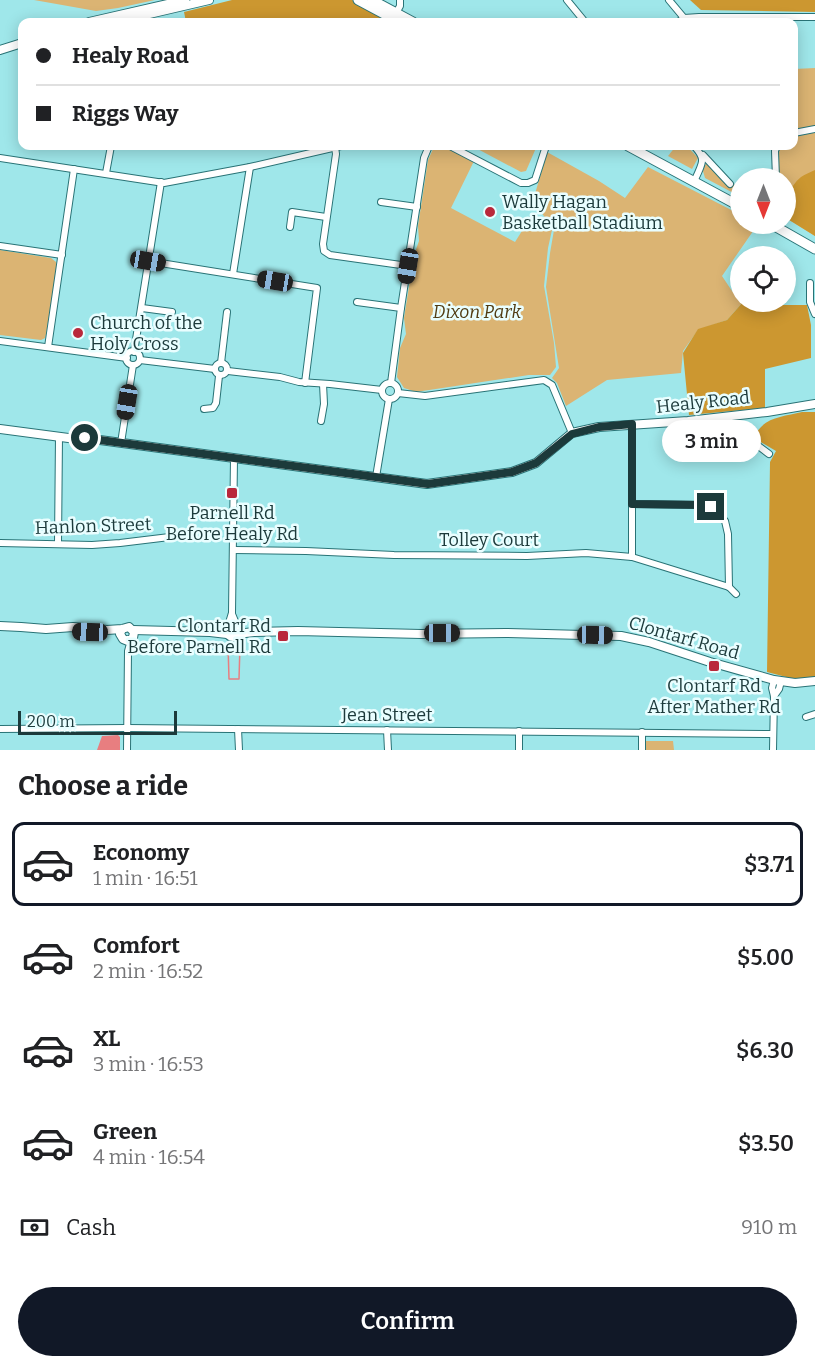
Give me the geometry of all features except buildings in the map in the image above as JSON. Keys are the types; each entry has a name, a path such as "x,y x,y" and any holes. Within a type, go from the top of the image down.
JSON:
{"main road":[{"path":"358,0 392,18"},
{"path":"372,0 406,18"},
{"path":"635,150 730,201"},
{"path":"790,234 815,249"}],"street":[{"path":"130,18 185,0"},
{"path":"130,18 209,0"},
{"path":"396,13 400,0"},
{"path":"567,0 582,18"},
{"path":"669,0 680,18"},
{"path":"770,18 815,17"},
{"path":"0,48 18,42"},
{"path":"798,132 815,129"},
{"path":"106,173 110,150"},
{"path":"0,158 170,182 320,150"},
{"path":"337,150 322,244 324,251 330,255 408,266"},
{"path":"391,383 424,158 427,150"},
{"path":"458,150 521,183 535,180 545,150"},
{"path":"698,150 730,184"},
{"path":"775,150 776,168"},
{"path":"694,182 702,162 702,155"},
{"path":"233,274 250,166"},
{"path":"48,347 74,169"},
{"path":"134,352 161,182"},
{"path":"381,202 417,207"},
{"path":"290,227 292,212 326,217"},
{"path":"0,246 62,255"},
{"path":"148,261 317,288 305,383"},
{"path":"810,283 810,302 815,314"},
{"path":"357,302 401,308"},
{"path":"142,308 172,312"},
{"path":"221,363 227,312"},
{"path":"0,341 127,358"},
{"path":"134,352 139,354 140,360 138,364 133,365 128,363 127,358 129,353 134,352"},
{"path":"140,360 215,369"},
{"path":"221,363 228,370 305,383 382,390"},
{"path":"215,369 221,363"},
{"path":"121,443 133,365"},
{"path":"204,409 213,408 216,404 219,376 215,369"},
{"path":"219,376 223,376 228,370"},
{"path":"398,393 425,396 544,380 552,385 572,434"},
{"path":"382,390 384,386 391,383"},
{"path":"391,383 395,385 398,393"},
{"path":"321,421 324,404 323,384"},
{"path":"382,390 389,399"},
{"path":"389,399 398,393"},
{"path":"376,477 389,399"},
{"name":"Healy Road","path":"0,429 76,439 85,438 428,484 512,472 536,463 572,434 599,427 728,417 815,404"},
{"path":"728,417 731,425 769,454"},
{"path":"632,424 632,557"},
{"path":"58,544 59,436"},
{"path":"232,629 234,458"},
{"path":"632,504 704,505 717,510 725,521 728,534 729,587"},
{"name":"Hanlon Street","path":"0,543 92,545 186,535"},
{"name":"Tolley Court","path":"234,550 394,555 527,556 586,553 632,557 729,587 736,594"},
{"name":"Clontarf Road","path":"0,626 44,629 73,627 107,630 127,635"},
{"name":"Clontarf Road","path":"0,632 90,632 127,635 157,630 210,632 232,629 254,632 621,636 649,642 777,681 804,683 815,681"},
{"path":"127,635 127,750"},
{"path":"773,750 774,696 772,688 777,681"},
{"path":"806,717 815,714"},
{"name":"Jean Street","path":"0,729 127,728 773,734"},
{"path":"238,729 239,750"},
{"path":"387,730 388,750"},
{"path":"519,731 519,750"},
{"path":"642,732 642,750"}],"green space":[{"path":"34,0 155,0 96,11"},
{"path":"815,68 815,126 798,129 798,69"},
{"path":"815,132 815,236 796,224 796,168 778,168 780,150 798,150 798,136"},
{"name":"Dixon Park","path":"433,150 450,150 474,161 451,208 515,242 532,215 552,230 544,286 556,367 550,375 529,375 416,392 404,388 397,377 400,348 406,334 404,318 414,255 419,241 418,226 428,160"},
{"path":"480,150 535,150 526,171 521,172"},
{"path":"673,150 691,150 698,158 692,169 668,156"},
{"path":"547,152 625,198 648,167 730,209 730,234 751,234 743,246 730,246 730,264 722,276 730,288 730,312 734,312 727,320 698,330 683,351 681,373 607,380 566,406 557,383 552,378 559,368 546,287 554,230 533,201"},
{"path":"706,163 730,186 730,191 705,178 703,171"},
{"path":"0,250 51,258 56,262 46,334 41,340 0,335"},
{"path":"646,741 673,741 674,750 646,750"}],"shaded area":[{"path":"232,0 352,0 386,18 185,18 184,12"},
{"path":"690,0 815,0 815,12 701,10"},
{"path":"815,170 815,236 796,224 796,182"},
{"path":"796,305 807,305 811,325 811,358 765,369 765,408 689,415 683,353 698,329 727,320 734,312 796,312"},
{"path":"802,412 815,412 815,677 794,679 767,672 770,462 776,451 754,438 767,422"},
{"path":"118,735 120,750 97,750 102,736"}],"waterway":[{"path":"228,645 240,645 239,679 229,679 228,645"}],"place":[{"name":"Wally Hagan Basketball Stadium","path":"490,212"},
{"name":"Church of the Holy Cross","path":"78,333"},
{"name":"Parnell Rd Before Healy Rd","path":"232,493"},
{"name":"Clontarf Rd Before Parnell Rd","path":"283,636"},
{"name":"Clontarf Rd After Mather Rd","path":"714,666"}],"route":[{"path":"85,438 428,484 512,472 536,463 572,434 599,427 632,424 632,504 711,507"}]}
